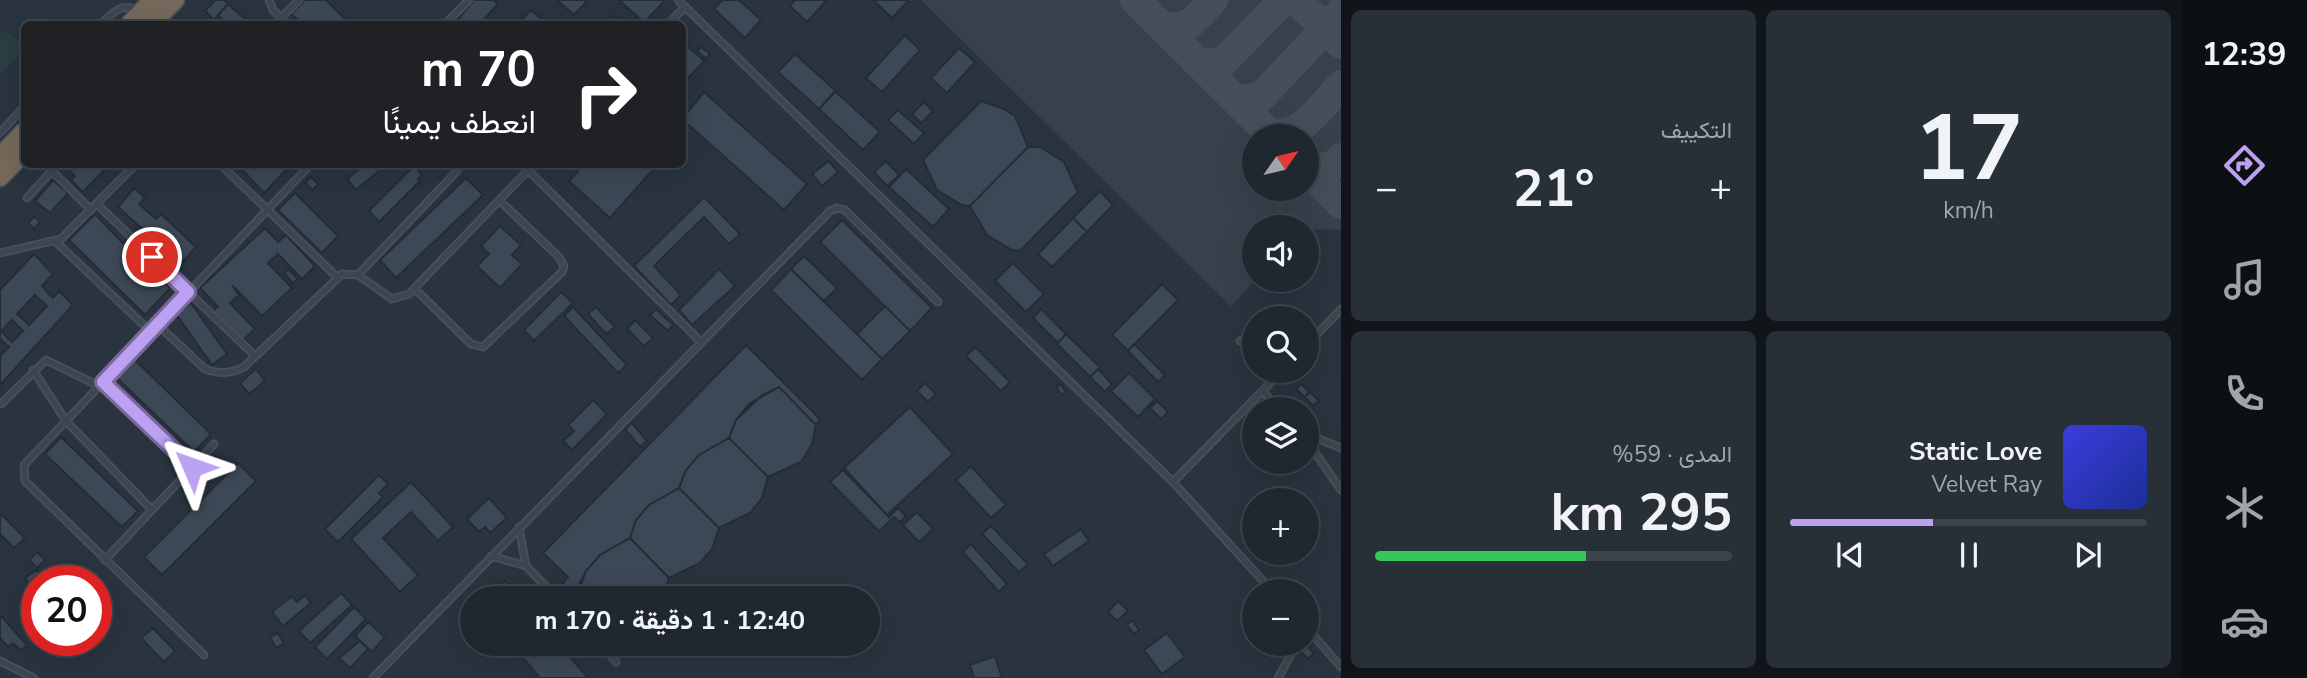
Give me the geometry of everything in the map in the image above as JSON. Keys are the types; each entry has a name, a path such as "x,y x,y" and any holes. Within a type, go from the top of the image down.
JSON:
{"highway":[{"path":"144,15 175,0"},
{"path":"0,157 21,135"},
{"path":"0,177 21,155"}],"lane":[{"path":"268,0 284,21"},
{"path":"281,18 299,0"},
{"path":"448,21 469,0"},
{"path":"678,0 1173,482 1261,579"},
{"path":"104,21 120,7 129,6 144,15"},
{"path":"671,21 685,7"},
{"path":"0,134 21,110"},
{"path":"27,198 55,168"},
{"path":"0,253 55,241 67,234 132,168"},
{"path":"224,168 337,277"},
{"path":"204,655 23,476 24,465 305,168"},
{"path":"158,325 205,369 235,372 337,277 348,272 358,275 392,299 400,298 415,289 528,170 700,341"},
{"path":"52,171 91,210"},
{"path":"358,275 457,171"},
{"path":"415,289 471,344 483,347 562,272 564,266 559,257 499,200"},
{"path":"97,204 255,356"},
{"path":"373,678 830,211 837,208 845,210 938,302"},
{"path":"55,241 151,332"},
{"path":"1319,332 1341,309"},
{"path":"1,404 42,361 50,360 101,384 192,467"},
{"path":"33,370 66,421 152,510"},
{"path":"1173,482 1271,383"},
{"path":"1263,391 1268,397"},
{"path":"1319,438 1341,448"},
{"path":"105,560 214,444"},
{"path":"1319,458 1341,490"},
{"path":"519,527 526,566"},
{"path":"491,556 526,566 545,586"},
{"path":"1319,643 1341,667"},
{"path":"611,656 617,662"},
{"path":"1278,678 1290,656"},
{"path":"0,661 34,678"}],"shaded area":[{"path":"921,0 1341,0 1341,230 1319,229 1319,215 1242,215 1242,292 1244,292 1231,306"}],"green space":[{"path":"0,30 21,41 21,52 0,75"}],"building":[{"path":"215,0 224,0 228,4 214,20 205,11"},
{"path":"305,0 326,0 347,21 299,21 291,14"},
{"path":"474,0 493,0 498,4 483,21 456,21"},
{"path":"557,0 588,0 574,15"},
{"path":"619,0 665,0 646,21 642,21"},
{"path":"722,0 739,0 761,20 745,38 714,9"},
{"path":"795,0 827,0 807,22 790,6"},
{"path":"873,0 907,0 908,1 892,18"},
{"path":"228,4 246,20 225,21 218,15"},
{"path":"531,10 544,21 521,21"},
{"path":"905,35 920,50 882,92 866,78"},
{"path":"686,45 704,61 686,81"},
{"path":"701,47 710,54 706,59 697,51"},
{"path":"959,48 975,62 947,93 931,78"},
{"path":"795,54 836,91 819,109 778,72"},
{"path":"835,91 880,132 863,150 819,109"},
{"path":"704,92 807,184 784,210 686,123 686,114"},
{"path":"981,101 1015,116 1028,147 970,206 962,205 937,190 923,160"},
{"path":"924,102 933,111 921,123 912,114"},
{"path":"898,110 924,133 914,144 888,120"},
{"path":"1028,147 1040,147 1064,162 1078,192 1020,251 1012,250 987,235 970,206"},
{"path":"829,161 838,172 822,186 812,174"},
{"path":"886,161 899,175 887,186 874,172"},
{"path":"67,168 106,168 83,192 71,180 75,176"},
{"path":"241,168 288,168 264,193"},
{"path":"360,168 382,168 356,190 347,179"},
{"path":"412,168 416,168 422,175 418,179 420,181 379,222 369,211"},
{"path":"580,168 654,168 610,218 569,181"},
{"path":"906,169 949,209 933,227 889,187"},
{"path":"311,177 318,184 313,190 305,183"},
{"path":"466,178 483,195 396,278 380,260"},
{"path":"53,180 68,193 50,213 35,201"},
{"path":"134,188 145,198 139,204 156,219 161,214 196,247 181,264 118,207"},
{"path":"1100,191 1113,205 1087,232 1073,218"},
{"path":"295,193 338,236 322,253 278,210"},
{"path":"704,197 740,234 729,244 704,217 654,266 681,295 671,305 634,266"},
{"path":"95,214 160,282 162,280 170,288 145,315 69,240"},
{"path":"34,216 40,222 34,229 28,223"},
{"path":"1073,218 1087,232 1052,267 1038,254"},
{"path":"842,220 932,308 910,331 820,242"},
{"path":"500,226 521,245 512,255 522,264 500,288 477,266 489,254 481,246"},
{"path":"265,228 278,242 286,235 315,266 302,279 278,254 268,263 292,288 262,316 232,285 239,295 230,303 255,329 241,342 213,311 218,307 200,288"},
{"path":"34,254 53,274 42,286 53,298 59,291 73,305 0,385 0,356 9,347 0,339 0,290","holes":["35,295 47,306 29,325 17,314","12,320 23,331 12,342 1,331"]},
{"path":"804,256 837,288 824,301 791,269"},
{"path":"1013,263 1044,294 1026,312 995,281"},
{"path":"288,269 298,279 293,283 284,273"},
{"path":"719,269 735,286 692,325 679,310"},
{"path":"791,269 882,359 862,380 771,290"},
{"path":"1162,284 1178,300 1128,351 1112,335"},
{"path":"561,292 573,303 534,341 524,330"},
{"path":"191,303 227,354 212,365 176,314"},
{"path":"885,306 910,331 882,359 857,334"},
{"path":"573,307 627,365 618,373 564,316"},
{"path":"596,307 615,327 606,334 588,314"},
{"path":"656,309 673,325 668,331 650,315"},
{"path":"1041,309 1066,334 1058,343 1033,318"},
{"path":"635,320 653,338 644,346 627,329"},
{"path":"1066,334 1100,367 1090,377 1057,344"},
{"path":"1134,344 1165,375 1158,382 1128,351"},
{"path":"746,345 820,419 816,425 779,387 762,395 736,420 729,438 699,455 686,470 679,488 649,505 636,520 630,538 600,555 586,571 578,586 566,586 563,583 568,577 543,553"},
{"path":"975,347 1010,382 1001,391 966,356"},
{"path":"132,357 211,434 194,452 115,376"},
{"path":"256,369 265,381 249,394 240,383"},
{"path":"1098,369 1112,384 1105,392 1090,377"},
{"path":"1129,373 1155,399 1138,417 1111,391"},
{"path":"112,382 151,420 145,425 107,388"},
{"path":"925,383 936,394 928,402 917,391"},
{"path":"1060,384 1066,391 1062,395 1056,388"},
{"path":"1301,384 1310,392 1304,397 1296,389"},
{"path":"779,387 816,425 812,444 801,462 768,477 729,438 736,420 749,404"},
{"path":"593,400 607,414 572,450 563,441 574,431 568,425"},
{"path":"1157,401 1168,412 1161,419 1150,408"},
{"path":"910,407 953,454 887,515 844,468"},
{"path":"632,423 647,441 640,447 625,429"},
{"path":"168,435 189,456 183,463 161,441"},
{"path":"61,437 138,511 122,527 45,454"},
{"path":"729,438 768,477 762,498 750,513 719,528 679,488 686,470 699,455"},
{"path":"238,463 256,481 162,575 144,557"},
{"path":"971,466 1006,505 991,518 956,480"},
{"path":"843,470 889,517 898,508 906,516 900,522 894,517 879,531 830,482"},
{"path":"379,475 388,484 379,493 383,497 338,542 325,529"},
{"path":"411,482 453,527 438,541 411,512 383,538 418,575 400,592 351,539"},
{"path":"679,488 719,528 712,549 700,563 669,578 630,538 636,520 649,505"},
{"path":"489,498 507,518 490,533 485,527 479,532 467,519"},
{"path":"917,512 933,529 919,542 903,525"},
{"path":"0,513 25,538 14,548 0,534"},
{"path":"991,526 1028,564 1019,572 982,534"},
{"path":"1081,529 1089,541 1053,566 1044,554"},
{"path":"630,538 669,578 666,586 581,586 586,571 600,555"},
{"path":"971,544 1007,584 999,592 963,552"},
{"path":"37,552 45,560 40,565 34,565 29,560"},
{"path":"341,593 352,605 310,643 299,631"},
{"path":"305,595 311,603 283,626 272,612 292,596 297,602"},
{"path":"1118,601 1128,611 1117,621 1108,612"},
{"path":"354,607 366,619 327,659 315,647"},
{"path":"0,615 21,638 21,651 13,643 8,647 0,638"},
{"path":"1132,620 1139,630 1134,634 1127,625"},
{"path":"368,622 385,637 372,652 355,636"},
{"path":"153,628 175,651 164,662 141,638"},
{"path":"278,633 284,643 276,648 270,637"},
{"path":"1167,633 1185,657 1162,674 1144,650"},
{"path":"360,641 368,649 350,668 339,658"},
{"path":"521,656 569,656 588,678 540,678"},
{"path":"995,656 1002,678 974,678 970,665"}],"taxiway":[{"path":"1135,0 1260,124"},
{"path":"1161,25 1178,28 1191,23 1213,0"},
{"path":"1195,61 1206,64 1224,61 1284,0"},
{"path":"1296,0 1341,44"},
{"path":"1232,97 1242,100 1261,97 1341,12"},
{"path":"1303,124 1341,85"},
{"path":"1320,167 1334,166 1341,158"},
{"path":"1320,183 1341,204"}],"route":[{"path":"152,257 188,292 103,382 192,467"}]}
